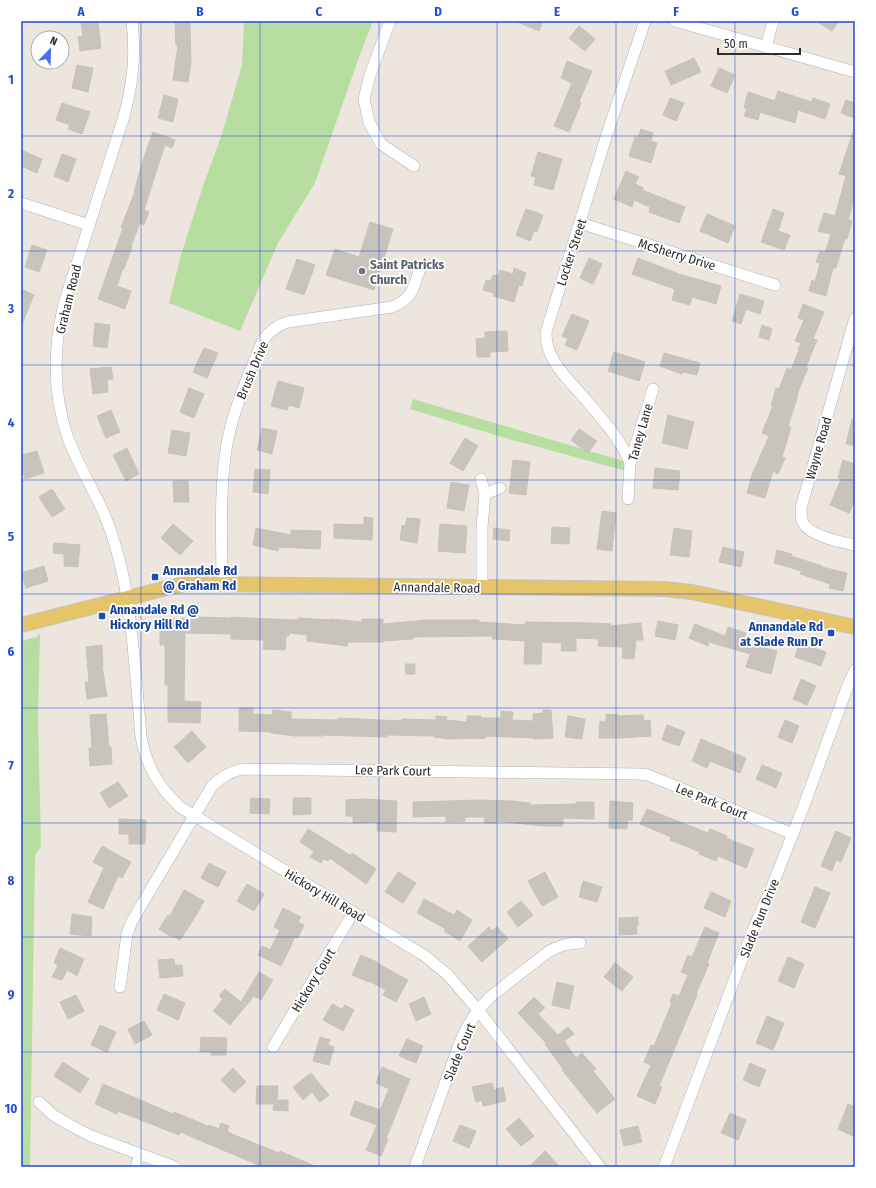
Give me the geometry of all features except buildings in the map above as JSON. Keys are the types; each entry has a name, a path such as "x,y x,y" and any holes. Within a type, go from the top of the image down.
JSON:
{"main road":[{"name":"Annandale Road","path":"21,625 127,597 185,584 664,589 692,592 855,627"}],"street":[{"name":"Graham Road","path":"127,597 122,568 113,539 101,508 77,460 68,438 58,394 56,370 60,318 125,113 131,89 134,58 132,21"},
{"name":"Locker Street","path":"630,463 619,440 560,371 549,350 546,341 546,332 607,134 646,21"},
{"path":"675,21 855,72"},
{"path":"766,47 773,21"},
{"path":"389,23 370,75 364,99 369,122 381,144 414,166"},
{"path":"21,203 89,225"},
{"name":"McSherry Drive","path":"580,223 775,285"},
{"name":"Brush Drive","path":"222,585 224,473 227,444 239,400 263,340 279,325 288,322 392,307 401,304 408,298 420,269"},
{"name":"Wayne Road","path":"855,318 801,508 803,523 811,532 855,545"},
{"name":"Taney Lane","path":"628,499 630,463 653,390"},
{"path":"481,479 485,494 482,527 482,587"},
{"path":"485,494 500,488"},
{"name":"Hickory Hill Road","path":"127,597 133,643 141,738 149,767 167,795 180,807 194,816 424,956 448,975 478,1010 600,1167"},
{"name":"Slade Run Drive","path":"664,1167 855,670"},
{"name":"Lee Park Court","path":"120,987 127,934 132,921 212,786 220,778 231,772 248,768 648,775 792,834"},
{"name":"Hickory Court","path":"273,1047 353,913"},
{"name":"Slade Court","path":"415,1167 460,1042 478,1010 490,997 557,946 568,943 580,943"},
{"path":"39,1102 53,1115 92,1136 176,1167"},
{"path":"136,1167 140,1154"}],"path":[{"path":"21,661 33,650 40,634 47,632"},
{"path":"21,1106 24,1110 21,1115"}],"green space":[{"path":"244,21 373,21 315,183 278,243 240,331 169,303 181,255 203,186 222,134 242,65"},
{"path":"413,399 627,462 626,471 502,437 410,409"},
{"path":"40,636 38,716 41,846 35,855 30,1167 21,1167 21,641"}],"place":[{"name":"Saint Patricks Church","path":"362,271"},
{"name":"Annandale Rd @ Graham Rd","path":"155,577"},
{"name":"Annandale Rd @ Hickory Hill Rd","path":"102,616"},
{"name":"Annandale Rd at Slade Run Dr","path":"831,633"}]}
